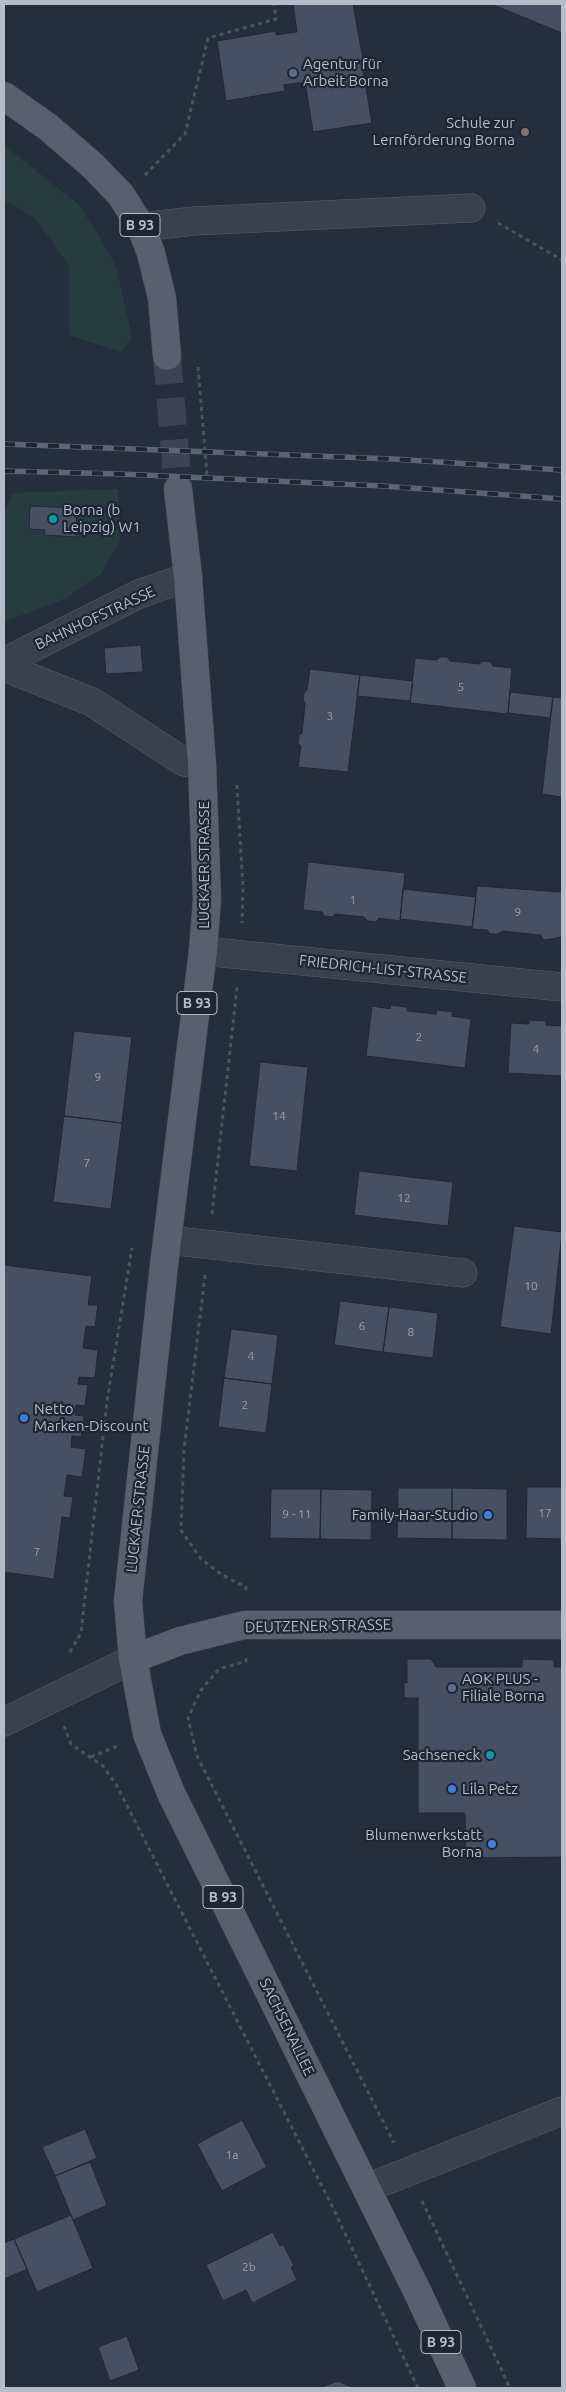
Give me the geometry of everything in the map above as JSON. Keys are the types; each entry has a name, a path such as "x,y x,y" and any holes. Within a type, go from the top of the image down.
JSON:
{"main road":[{"name":"B 93","path":"4,96 48,127 92,165 121,195 141,227 152,252 162,298 167,356"},
{"name":"LUCKAER STRASSE","path":"133,1659 128,1601 168,1240 203,950 207,899 202,765 188,577 178,490"},
{"name":"DEUTZENER STRASSE","path":"133,1659 180,1640 244,1625 562,1624"},
{"name":"SACHSENALLEE","path":"133,1659 147,1734 171,1793 367,2188 462,2388"}],"street":[{"path":"141,227 194,221 472,208"},
{"name":"BAHNHOFSTRASSE","path":"4,662 139,594 188,577"},
{"path":"4,667 92,702 184,762 202,765"},
{"name":"FRIEDRICH-LIST-STRASSE","path":"203,950 562,987"},
{"path":"168,1240 463,1273"},
{"name":"DEUTZENER STRASSE","path":"4,1722 133,1659"},
{"path":"367,2188 562,2110"}],"path":[{"path":"121,195 146,174 185,134 208,38 276,19 274,4"},
{"path":"472,208 562,260"},
{"path":"241,954 184,1450 181,1530 201,1559 222,1575 246,1587"},
{"path":"246,1661 219,1669 201,1690 188,1718 197,1756 408,2172 510,2388"}],"green space":[{"path":"4,145 78,204 98,234 116,266 132,337 121,352 69,335 69,266 34,217 4,200"},
{"path":"118,489 120,540 101,574 65,599 4,622 4,511 13,493"}],"building":[{"name":"Agentur für Arbeit Borna","path":"293,4 353,4 372,123 313,132 305,82 284,85 285,91 226,101 217,41 276,31 276,35 297,32"},
{"path":"491,4 562,4 562,33"},
{"name":"Borna (b Leipzig) W1","path":"30,506 77,508 76,537 44,535 45,530 29,529"},
{"path":"141,645 143,672 106,674 104,648"},
{"path":"440,657 447,657 450,661 479,664 483,661 491,662 493,666 512,668 508,714 410,703 415,658 437,660"},
{"path":"310,669 360,675 348,772 298,767 301,746 298,744 299,735 302,733 305,704 303,700 304,693 307,690"},
{"path":"360,675 413,681 410,701 357,696"},
{"path":"510,692 553,697 550,718 508,713"},
{"path":"553,697 562,698 562,797 542,794"},
{"path":"308,862 405,873 400,921 379,918 375,922 368,921 364,917 335,914 332,917 324,916 322,912 303,910"},
{"path":"477,886 562,892 562,937 544,940 540,935 502,931 498,934 490,934 487,930 472,929"},
{"path":"403,889 476,897 472,927 400,919"},
{"path":"391,1005 407,1007 407,1011 436,1014 437,1010 453,1012 452,1016 471,1019 465,1068 366,1056 372,1006 390,1009"},
{"path":"530,1020 546,1021 546,1025 562,1026 562,1076 508,1073 511,1023 529,1024"},
{"path":"74,1031 132,1037 122,1123 64,1116"},
{"path":"260,1062 308,1067 297,1171 249,1166"},
{"path":"64,1116 122,1123 111,1209 53,1202"},
{"path":"359,1171 453,1182 448,1226 354,1215"},
{"path":"514,1226 562,1232 551,1334 500,1327"},
{"path":"4,1265 92,1276 88,1305 98,1305 95,1327 86,1326 83,1348 98,1350 95,1378 79,1377 78,1384 88,1385 85,1406 76,1405 75,1415 84,1416 81,1437 72,1436 71,1447 86,1449 82,1477 67,1475 64,1496 73,1497 70,1518 62,1517 54,1579 4,1572"},
{"path":"340,1301 389,1307 383,1352 334,1345"},
{"path":"389,1307 438,1313 433,1358 383,1352"},
{"path":"231,1329 278,1335 272,1384 224,1378"},
{"path":"224,1378 272,1384 266,1433 218,1427"},
{"path":"527,1487 562,1487 562,1539 526,1538"},
{"path":"398,1488 452,1488 452,1539 397,1538"},
{"path":"452,1488 507,1489 507,1540 452,1539"},
{"path":"271,1489 321,1489 320,1539 270,1538"},
{"path":"321,1489 372,1490 371,1540 320,1539"},
{"name":"Sachseneck","path":"407,1659 431,1659 436,1667 522,1667 522,1659 554,1660 554,1667 562,1667 562,1857 466,1858 465,1813 418,1813 418,1698 404,1698 404,1682 407,1683"},
{"path":"242,2120 267,2167 222,2191 197,2144"},
{"path":"85,2129 97,2158 55,2176 42,2147"},
{"path":"90,2162 107,2205 73,2220 55,2176"},
{"path":"71,2215 93,2268 37,2292 14,2239"},
{"path":"273,2232 280,2246 283,2244 294,2266 291,2267 297,2280 252,2303 246,2290 223,2301 206,2265"},
{"path":"14,2239 27,2269 4,2279 4,2243"},
{"path":"127,2336 139,2370 110,2381 98,2347"},
{"path":"338,2381 354,2388 319,2388"}],"tunnel":[{"path":"167,356 178,489"}],"railway":[{"path":"4,444 393,459 562,470"},
{"path":"4,471 121,474 383,486 562,499"}],"place":[{"name":"Agentur für Arbeit Borna","path":"293,73"},
{"name":"Schule zur Lernförderung Borna","path":"525,132"},
{"name":"Borna (b Leipzig) W1","path":"53,519"},
{"name":"Netto Marken-Discount","path":"24,1418"},
{"name":"Family-Haar-Studio","path":"488,1515"},
{"name":"AOK PLUS - Filiale Borna","path":"452,1688"},
{"name":"Sachseneck","path":"490,1755"},
{"name":"Lila Petz","path":"452,1789"},
{"name":"Blumenwerkstatt Borna","path":"492,1844"}]}
